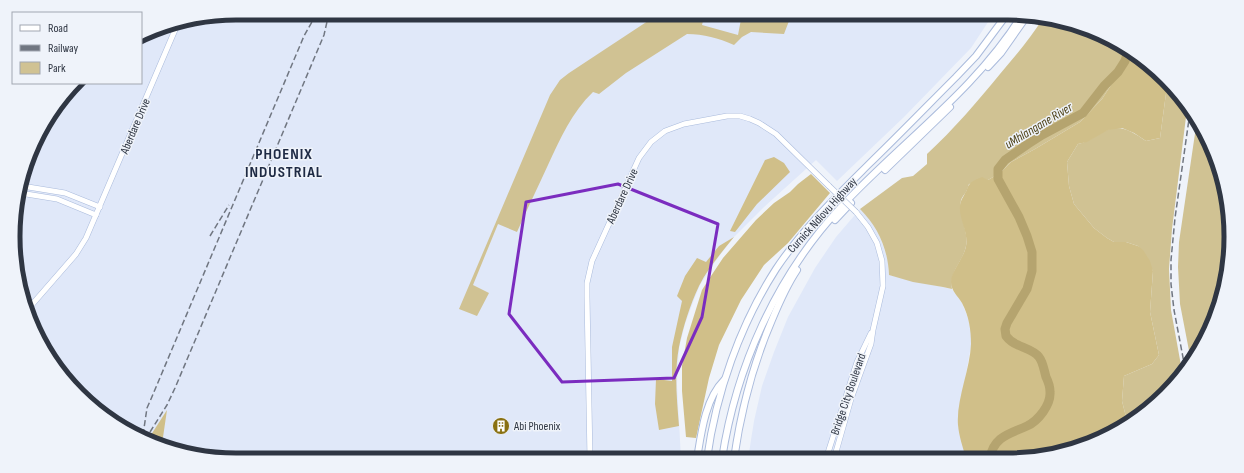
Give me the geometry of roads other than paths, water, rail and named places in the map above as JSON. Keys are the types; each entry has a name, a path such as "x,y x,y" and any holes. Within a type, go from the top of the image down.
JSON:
{"main road":[{"name":"Curnick Ndlovu Highway","path":"708,453 717,406 725,379 754,308 776,269 816,219 976,56 1003,20"},
{"name":"Curnick Ndlovu Highway","path":"723,453 727,429 750,355 770,308 796,266 817,236 840,208 977,74 1018,20"},
{"path":"735,453 746,395 755,364 779,304 795,274 809,253 830,226 855,198 928,130 979,78 1001,53 1024,20"},
{"path":"698,453 708,409 716,389 725,379"}],"street":[{"name":"Aberdare Drive","path":"31,306 76,254 86,238 176,28"},
{"name":"Aberdare Drive","path":"590,453 586,297 589,272 639,158 650,142 665,130 684,124 727,116 740,116 760,123 769,129 829,186"},
{"name":"Bridge City Boulevard","path":"829,186 856,212 877,242 882,261 883,286 873,330 835,453"},
{"path":"26,187 65,193 100,207"},
{"path":"24,194 57,199 96,215"},
{"name":"Bridge City Boulevard","path":"828,453 858,362 868,343"}],"waterway":[{"name":"uMhlangane River","path":"991,453 999,440 1031,424 1043,412 1050,397 1049,384 1039,357 1032,351 1013,342 1006,336 1005,329 1007,323 1027,289 1032,271 1032,252 1019,217 998,179 998,169 1005,160 1028,144 1083,113 1104,86 1118,72 1127,55"}],"railway":[{"path":"143,432 147,408 304,36 313,20"},
{"path":"150,432 167,405 175,388 324,35 327,20"},
{"path":"1184,362 1174,310 1171,284 1171,260 1175,218 1189,118"},
{"path":"210,236 229,205"}],"place":[{"name":"Abi Phoenix","path":"501,426"}],"district":[{"name":"PHOENIX INDUSTRIAL","path":"284,162"}]}
